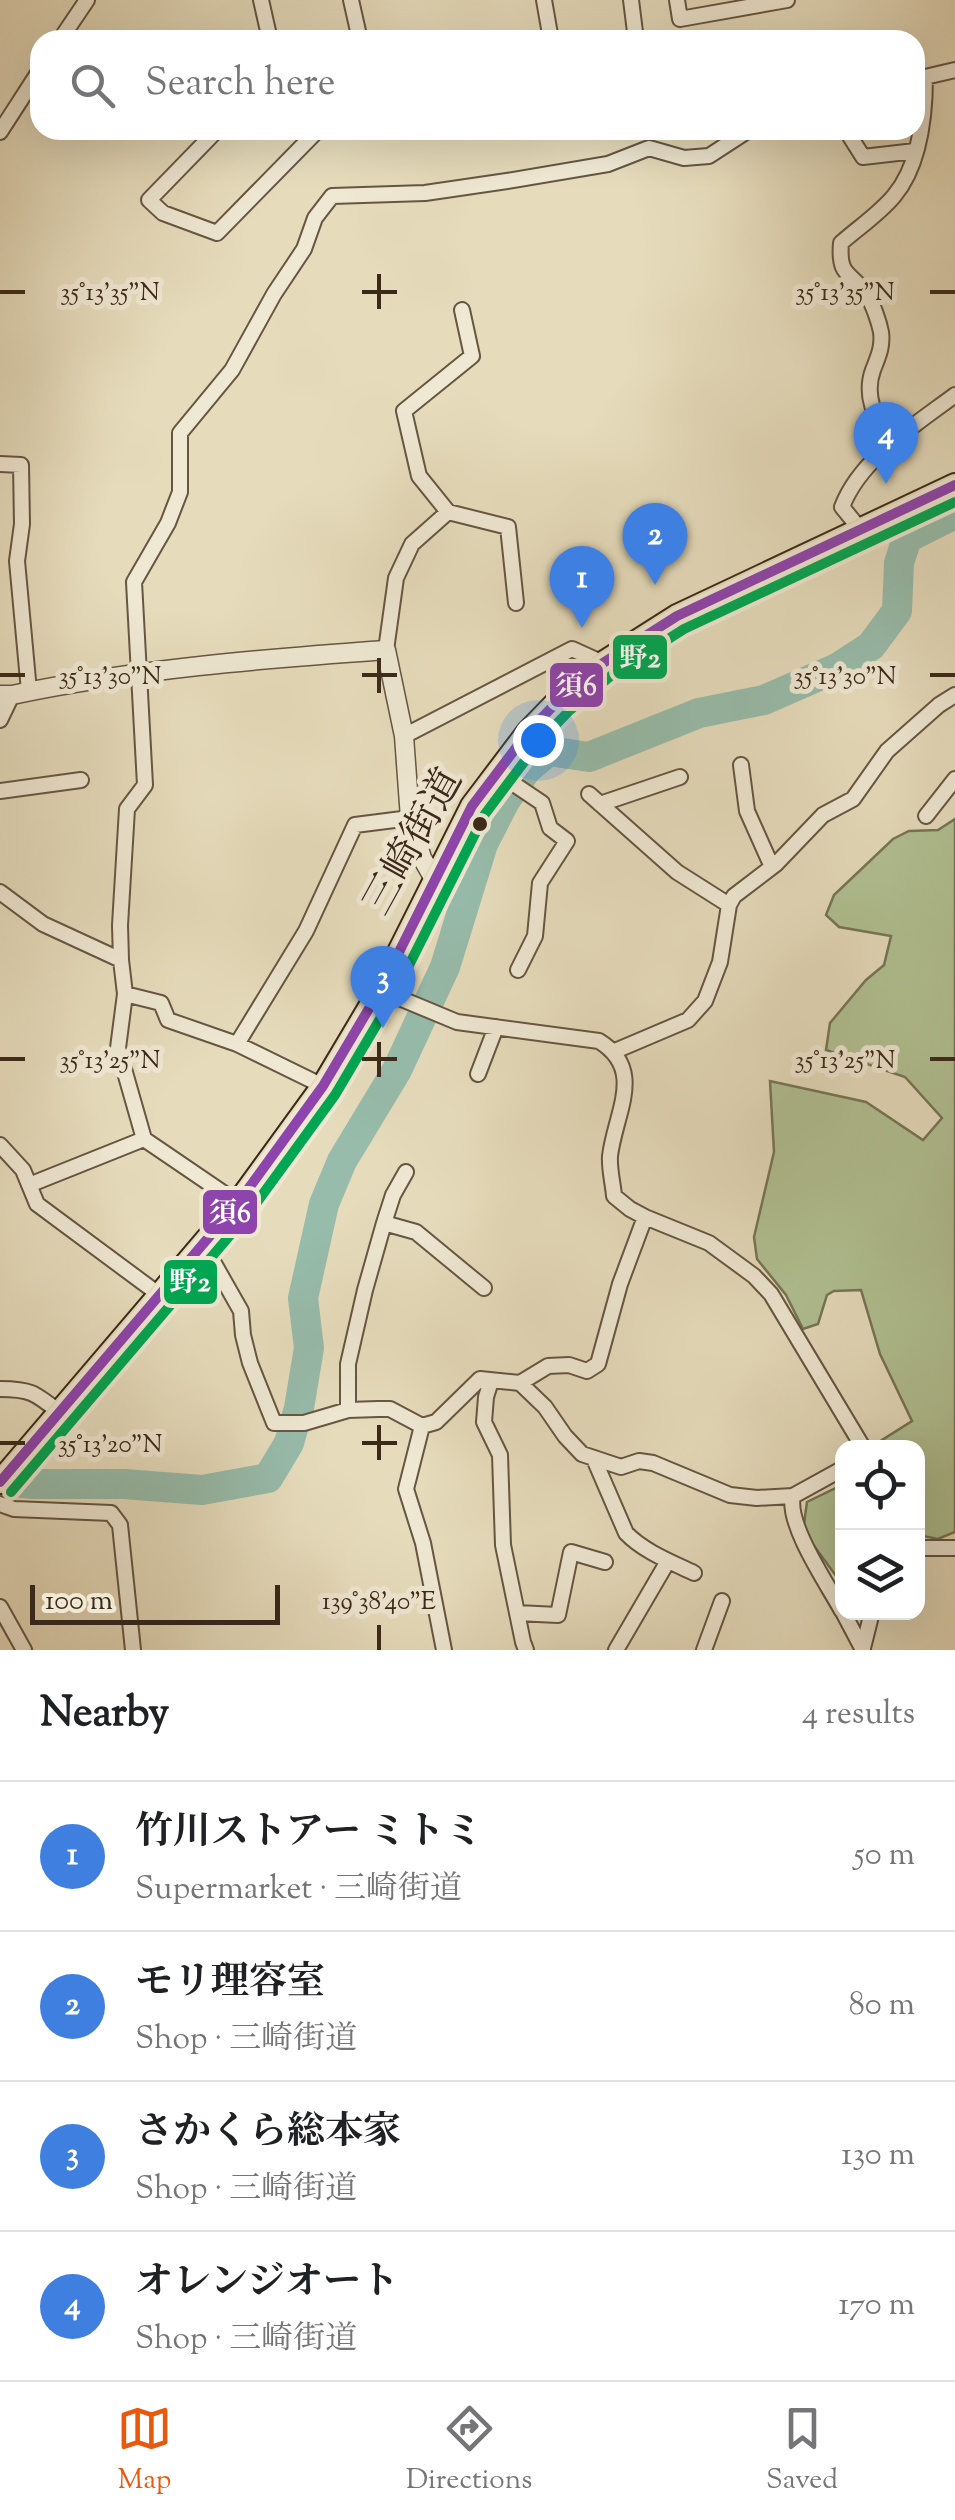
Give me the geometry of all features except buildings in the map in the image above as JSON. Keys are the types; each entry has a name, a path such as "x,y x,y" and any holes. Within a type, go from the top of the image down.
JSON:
{"main road":[{"name":"三崎街道","path":"7,1467 161,1296 238,1202 323,1086 380,990 472,806 528,732 558,700 603,663 677,616 955,485"}],"street":[{"path":"67,30 88,0"},
{"path":"262,0 268,30"},
{"path":"350,0 358,30"},
{"path":"544,0 549,30"},
{"path":"630,0 634,30"},
{"path":"677,0 680,19 786,0"},
{"path":"925,76 955,70"},
{"path":"0,132 30,86"},
{"path":"208,140 149,200 164,213 217,234 308,140"},
{"path":"648,140 649,148"},
{"path":"238,1202 144,1139 118,1048 124,994 120,925 127,809 145,785 134,582 168,523 180,492 180,433 232,370 304,249 315,218 332,196 425,194 608,164 649,148 684,158 709,156 734,140"},
{"path":"852,140 863,157 915,150"},
{"path":"890,443 873,413 868,387 881,353 881,333 868,296 842,268 841,242 894,197 909,172 918,140"},
{"path":"462,310 472,356 404,411 419,476 448,512 508,527 516,603"},
{"path":"860,528 842,507 848,491 890,443 955,395"},
{"path":"0,464 22,465 13,694 0,720"},
{"path":"434,879 422,858 410,818 404,736 386,650 396,578 412,544 448,512"},
{"path":"404,736 572,649 603,663"},
{"path":"13,694 138,673 386,650"},
{"path":"615,1051 688,1020 705,1002 720,962 729,905 742,888 772,866 823,816 853,799 887,751 939,704 955,695"},
{"path":"741,765 747,811 772,866"},
{"path":"496,772 542,803 550,828 566,841 540,882 534,936 518,970"},
{"path":"680,777 594,799 678,872 729,905"},
{"path":"926,816 955,779"},
{"path":"0,791 81,780"},
{"path":"237,1044 306,931 355,824 410,818"},
{"path":"0,892 43,924 120,960"},
{"path":"380,990 457,1022 598,1041 615,1051 622,1064 625,1090 610,1159 614,1196 645,1217 709,1243 754,1276 771,1294 859,1440"},
{"path":"124,994 161,1003 168,1020 237,1044 323,1086"},
{"path":"478,1074 496,1027"},
{"path":"29,1185 144,1139"},
{"path":"0,1145 22,1170 37,1204 161,1296"},
{"path":"348,1410 348,1364 365,1290 393,1196 406,1172"},
{"path":"203,1244 241,1311 250,1363 274,1423 304,1423 348,1410 390,1409 422,1426 436,1422 480,1379 520,1383 548,1366 568,1365 587,1372 598,1364 620,1284 645,1217"},
{"path":"384,1223 416,1232 484,1288"},
{"path":"491,1381 484,1422 500,1456 503,1546 526,1650"},
{"path":"520,1383 545,1407 582,1454 621,1467 639,1461 653,1463 730,1495 756,1498 793,1496 835,1473"},
{"path":"0,1389 37,1394 59,1412"},
{"path":"422,1426 406,1490 424,1543 444,1650"},
{"path":"594,1459 631,1539 694,1572"},
{"path":"793,1496 790,1502 801,1538 835,1598"},
{"path":"0,1504 14,1509 111,1513 120,1525 133,1650"},
{"path":"925,1550 955,1548"},
{"path":"517,1613 558,1614 571,1552 605,1562"},
{"path":"616,1650 668,1561"},
{"path":"704,1650 722,1601"},
{"path":"0,1607 24,1650"},
{"path":"847,1620 863,1649"},
{"path":"863,1649 870,1620"}],"green space":[{"path":"955,819 955,1532 938,1539 925,1536 925,1440 882,1440 912,1421 880,1354 861,1290 827,1295 818,1324 803,1329 786,1295 757,1259 754,1237 774,1152 770,1081 866,1102 923,1140 942,1118 905,1077 826,1050 830,1023 884,965 891,936 839,927 826,915 834,895 893,839 909,831 938,830"},
{"path":"835,1488 835,1574 803,1531 807,1502"}],"waterway":[{"path":"0,1481 202,1490 268,1478 289,1443 299,1408 309,1348 303,1298 324,1204 342,1161 397,1070 445,967 483,844 526,770 549,751 589,757 699,713 764,700 837,668 871,646 897,611 899,563 907,538 955,514"}],"transit line":[{"name":"須6","path":"0,1482 238,1203 323,1086 380,990 472,806 528,732 603,663 677,616 955,485"},
{"name":"野2","path":"11,1492 249,1213 335,1095 393,997 485,814 539,742 612,675 684,629 955,502"}],"place":[{"name":"オレンジオート","path":"886,484"},
{"name":"モリ理容室","path":"655,585"},
{"name":"竹川ストアー ミトミ","path":"582,628"},
{"name":"さかくら総本家","path":"383,1028"}]}
